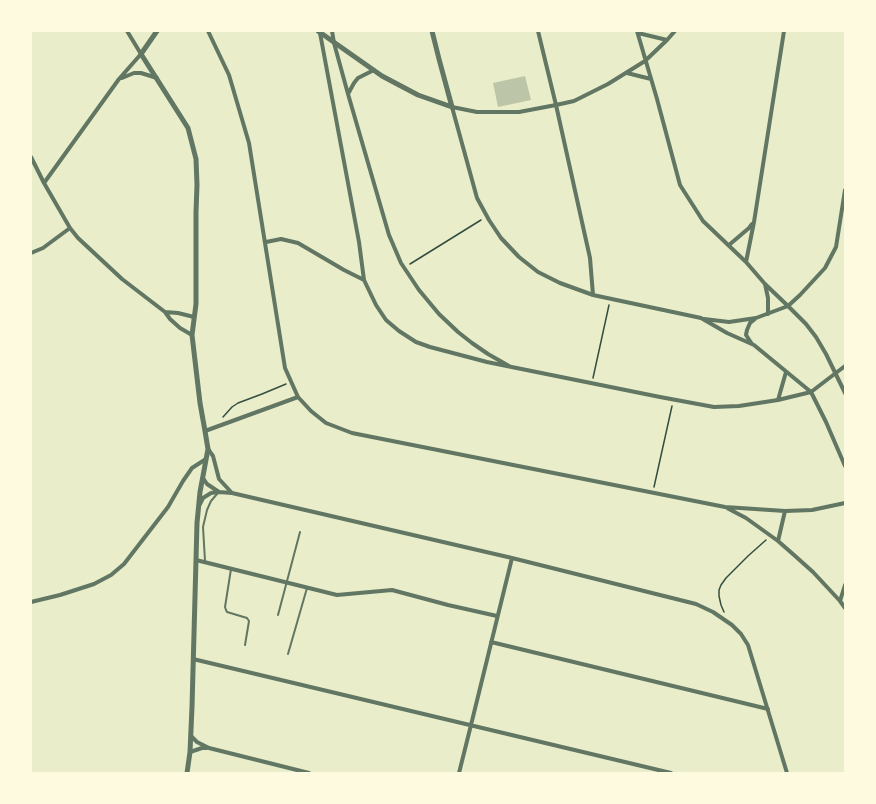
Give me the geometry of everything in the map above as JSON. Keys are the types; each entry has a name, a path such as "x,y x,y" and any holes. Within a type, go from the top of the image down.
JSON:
{"street":[{"path":"127,31 188,128 196,159 196,304 192,335 200,403 208,449 198,506 190,752 187,773"},
{"path":"44,183 119,79 141,54 157,31"},
{"path":"208,31 229,75 249,143 285,368 298,397 311,411 326,423 352,433 724,507 785,511 812,510 845,503"},
{"path":"332,31 348,94 389,235 401,262 419,290 438,314 472,343 513,368"},
{"path":"432,31 477,198 501,238 519,257 538,272 560,283 593,295 701,318 729,322 756,318 788,306 825,268 836,247 845,190"},
{"path":"538,31 590,258 593,295"},
{"path":"319,32 382,76 418,95 452,107 477,112 519,112 574,101 608,84 645,61 675,31"},
{"path":"746,262 754,222 784,31"},
{"path":"319,32 359,242 364,280 376,305 386,320 416,342 444,351 513,368 714,407 739,406 778,400 811,392 845,366"},
{"path":"667,40 638,32 680,186 703,221 729,245 765,284 806,324 816,337 836,373 845,393"},
{"path":"348,94 358,78 374,70"},
{"path":"119,79 134,73 157,78"},
{"path":"627,73 651,78"},
{"path":"31,157 70,228 78,238 122,279 165,312 180,328 192,335"},
{"path":"729,245 754,222"},
{"path":"31,253 43,248 70,228"},
{"path":"266,242 281,239 298,243 364,280"},
{"path":"765,284 768,298 768,314"},
{"path":"165,312 178,313 194,317"},
{"path":"701,318 727,333 754,345"},
{"path":"756,318 750,323 746,335 754,345 811,392 845,466"},
{"path":"727,333 726,326 729,322"},
{"path":"778,400 786,372"},
{"path":"205,431 298,397"},
{"path":"208,449 213,456 219,479 232,493"},
{"path":"31,602 60,595 94,584 124,564 168,507 182,481 192,468 206,459"},
{"path":"202,477 207,484 219,492"},
{"path":"198,506 203,498 210,493 232,493 512,558 696,604 713,612 732,625 748,644 786,773"},
{"path":"724,507 746,518 778,541 814,572 845,608"},
{"path":"778,541 785,511"},
{"path":"459,773 512,558"},
{"path":"196,560 337,595 392,590 497,616"},
{"path":"840,601 845,585"},
{"path":"491,642 768,709"},
{"path":"193,659 671,773"},
{"path":"190,736 197,742 209,748 309,773"},
{"path":"190,752 202,748 209,748"}],"lane":[{"path":"206,563 203,527 211,501 219,492"},
{"path":"278,615 300,532"},
{"path":"231,569 225,607 227,612 247,618 249,621 245,645"},
{"path":"288,654 307,588"}],"path":[{"path":"405,268 487,216"},
{"path":"591,384 611,299"},
{"path":"242,401 291,382"},
{"path":"653,492 673,400"},
{"path":"724,613 719,596 719,590 726,578 770,536"}],"building":[{"path":"525,76 531,100 498,107 493,83"}]}
